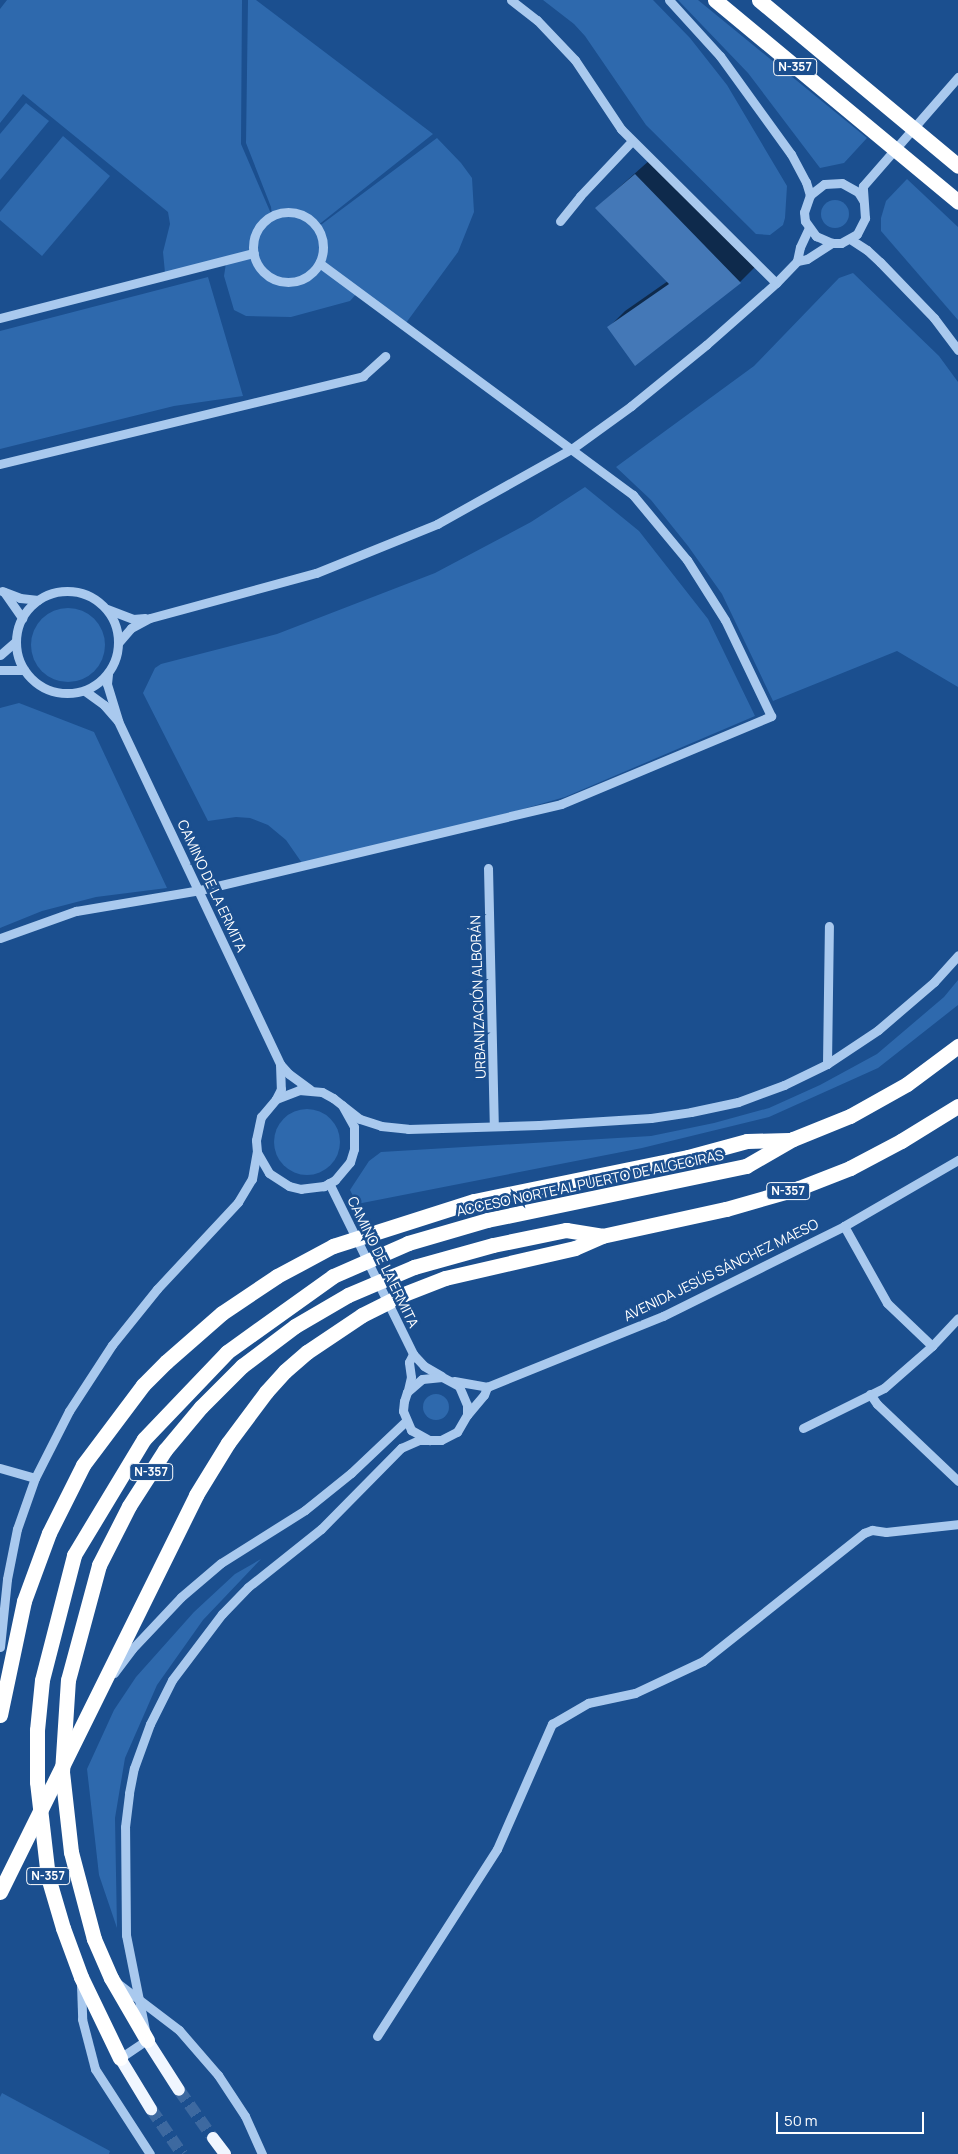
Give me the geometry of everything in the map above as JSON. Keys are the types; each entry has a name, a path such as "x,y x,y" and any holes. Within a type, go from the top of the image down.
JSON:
{"highway":[{"name":"N-357","path":"715,0 958,202"},
{"name":"N-357","path":"759,0 958,166"},
{"name":"ACCESO NORTE AL PUERTO DE ALGECIRAS","path":"120,2058 81,1977 62,1928 48,1877 36,1782 37,1730 41,1688 74,1555 144,1439 227,1352 333,1276 408,1243 487,1220 746,1166 793,1139 850,1116 899,1088 958,1046"},
{"name":"N-357","path":"148,2040 111,1978 94,1939 71,1852 62,1772 68,1680 99,1565 129,1506 160,1458 201,1407 242,1366 295,1326 348,1295 414,1267 493,1245 566,1230 602,1236 726,1209 800,1188 850,1168 901,1142 958,1106"},
{"path":"0,1713 24,1601 49,1533 83,1465 143,1385 166,1362 222,1313 277,1276 333,1246 474,1201 688,1157 747,1141 793,1139"},
{"path":"0,1892 196,1496 228,1443 266,1392 285,1371 307,1352 362,1315 404,1294 445,1278 575,1248 602,1236"}],"main road":[{"path":"148,2040 179,2090"},
{"path":"120,2058 152,2110"},
{"path":"213,2138 225,2154"}],"street":[{"path":"510,0 559,41 575,60 609,114 632,141 776,283"},
{"path":"668,0 720,56 791,154 806,182 810,195"},
{"path":"797,261 807,259 832,243 850,239 857,234 865,218 862,200 865,184 958,77"},
{"path":"560,221 580,196 632,141"},
{"path":"832,243 816,236 809,228 804,212 810,195 816,188 833,182 850,186 865,184"},
{"path":"850,186 862,200"},
{"path":"296,213 307,218 321,234 323,253 320,263 305,278 283,282 264,273 254,254 253,242 263,223 272,216 296,213"},
{"path":"106,609 133,619 150,618 324,570 437,524 573,448 639,400 776,283 797,261 800,247 809,228"},
{"path":"850,239 867,250 880,262 934,318 958,350"},
{"path":"0,318 254,254"},
{"path":"0,938 76,911 200,890 561,804 771,716 725,620 687,560 633,495 573,448 320,263"},
{"path":"0,464 363,376 386,356"},
{"path":"1,590 20,598 38,600"},
{"path":"1,590 22,618"},
{"path":"73,592 96,600 106,609 113,619 118,643 117,655 108,674 96,685 85,690 66,694 48,690 38,684 24,670 17,654 15,642 22,618 38,600 49,594 73,592"},
{"path":"118,643 131,628 150,618"},
{"path":"0,655 15,642"},
{"path":"0,670 24,670"},
{"name":"CAMINO DE LA ERMITA","path":"108,674 107,684 118,721 200,890 280,1064 289,1074 310,1090"},
{"name":"CAMINO DE LA ERMITA","path":"85,690 104,705 118,721"},
{"name":"URBANIZACIÓN ALBORÁN","path":"488,868 494,1126"},
{"path":"827,1064 829,926"},
{"path":"0,1647 7,1579 18,1529 35,1478 69,1411 91,1374 157,1289 238,1202 252,1180 257,1152 256,1140 259,1122 267,1107 276,1099 292,1091 310,1090 333,1098 360,1119 382,1126 408,1129 651,1118 691,1112 738,1102 784,1085 827,1064 878,1030 910,1005 958,956"},
{"name":"CAMINO DE LA ERMITA","path":"276,1099 281,1089 280,1064"},
{"path":"257,1152 269,1173 289,1186 312,1189 329,1183 343,1172 354,1150 354,1127 342,1106"},
{"name":"AVENIDA JESÚS SÁNCHEZ MAESO","path":"486,1387 663,1316 844,1226 958,1160"},
{"name":"CAMINO DE LA ERMITA","path":"329,1183 413,1354 424,1366 442,1377"},
{"path":"844,1226 886,1304 932,1346"},
{"path":"803,1428 896,1379 932,1346 958,1318"},
{"path":"413,1354 409,1362 411,1377 403,1411 406,1421 415,1433 428,1440"},
{"path":"120,2058 148,2040 126,1935 125,1827 128,1792 134,1768 150,1724 172,1680 222,1614 248,1588 321,1529 401,1448 419,1440 441,1440 457,1432 467,1415 484,1395 486,1387 442,1377 422,1379 407,1392"},
{"path":"451,1380 464,1395 467,1415"},
{"path":"870,1394 877,1404 958,1481"},
{"path":"94,1701 132,1649 181,1597 221,1562 305,1510 351,1473 406,1421"},
{"path":"0,1468 35,1478"},
{"path":"377,2036 497,1849 552,1724 588,1703 635,1693 703,1661 864,1533 872,1530 886,1532 958,1524"},
{"path":"81,1977 82,2018 95,2069 150,2154"},
{"path":"111,1978 179,2030 218,2075 245,2116 262,2154"}],"shaded area":[{"path":"7,0 242,0 241,144 272,216 271,207 246,143 248,0 256,0 433,134 317,226 437,138 461,163 472,178 474,212 458,252 406,323 358,292 350,301 291,317 246,316 234,310 224,276 226,263 165,273 163,252 170,224 168,212 23,94 0,123 0,9"},
{"path":"543,0 653,0 690,38 727,85 787,186 783,225 770,235 756,234 646,125 585,36 574,24"},
{"path":"678,0 698,0 867,138 844,163 820,168 748,73"},
{"path":"26,103 49,121 0,180 0,134"},
{"path":"63,136 110,176 42,256 0,220 0,212"},
{"path":"907,179 958,227 958,320 881,231 881,218 886,201"},
{"path":"835,200 845,204 849,214 845,224 835,228 825,224 821,214 825,204"},
{"path":"853,273 939,356 958,382 958,687 897,651 773,701 722,594 688,546 651,500 616,467 754,366 839,278"},
{"path":"208,277 243,396 174,406 0,449 0,331"},
{"path":"585,487 639,531 708,619 755,716 565,797 459,827 302,863 286,840 268,825 250,818 236,817 208,821 143,693 155,668 161,664 277,634 435,573 531,522"},
{"path":"68,608 82,611 94,619 102,631 105,645 102,659 94,671 82,679 68,682 54,679 42,671 34,659 31,645 34,631 42,619 54,611"},
{"path":"19,703 94,732 167,888 96,897 42,911 0,928 0,708"},
{"path":"958,980 958,1005 878,1068 769,1117 642,1148 357,1204 350,1190 369,1161 381,1152 651,1136 714,1123 769,1108 820,1085 877,1054 944,997"},
{"path":"301,1109 313,1109 325,1114 335,1124 340,1136 338,1155 325,1170 313,1175 301,1175 289,1170 279,1160 274,1148 274,1136 279,1124 289,1114"},
{"path":"436,1394 445,1398 449,1407 445,1416 436,1420 427,1416 423,1407 427,1398"},
{"path":"261,1559 203,1620 157,1685 125,1758 115,1818 117,1928 99,1875 87,1769 114,1710 136,1677 194,1612 235,1574"},
{"path":"2,2093 110,2151 109,2154 0,2154 0,2097"}],"building":[{"path":"635,174 741,283 635,366 607,327 669,284 595,208"}],"tunnel":[{"path":"179,2090 213,2138"},
{"path":"151,2109 182,2154"}]}
